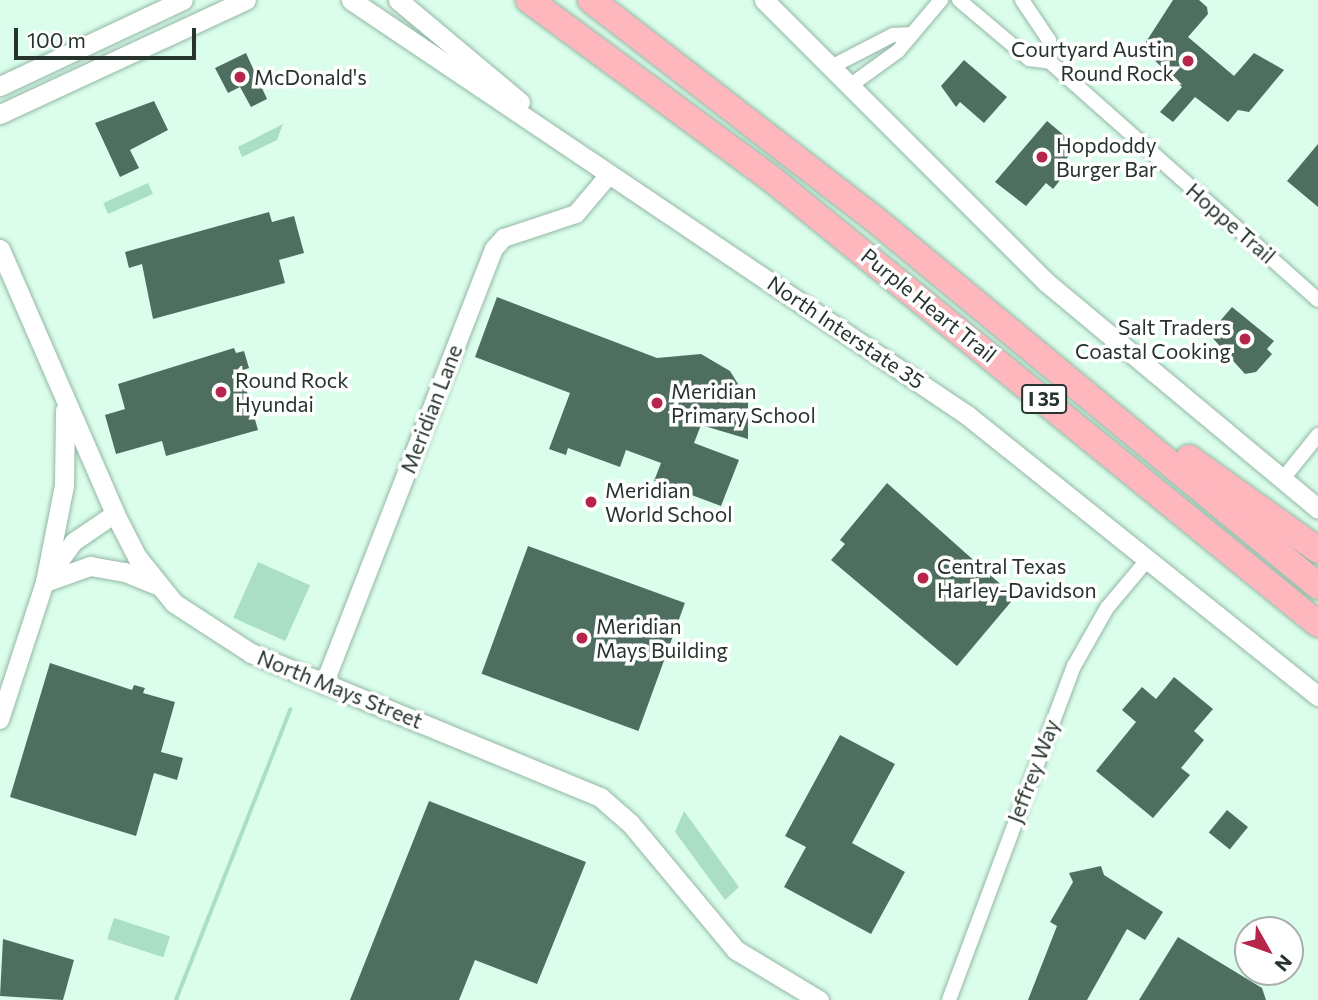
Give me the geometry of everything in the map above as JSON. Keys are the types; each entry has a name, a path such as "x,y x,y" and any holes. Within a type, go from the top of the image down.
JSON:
{"highway":[{"name":"Purple Heart Trail","path":"529,0 768,176 1318,624"},
{"name":"Purple Heart Trail","path":"591,0 913,252 1318,586"},
{"path":"913,252 1318,550"}],"main road":[{"path":"0,86 183,0"},
{"path":"0,114 246,0"},
{"name":"North Interstate 35","path":"352,0 967,415 1318,696"},
{"path":"398,0 486,70 557,138"},
{"path":"764,0 833,66 1046,282 1318,509"},
{"name":"North Mays Street","path":"0,249 115,514 137,557 161,587 218,636 324,684 600,797 630,823 736,950 818,1000"},
{"path":"45,582 64,485 65,404"},
{"path":"45,582 90,566 125,572 161,587"}],"street":[{"path":"851,85 898,51 941,0"},
{"name":"Hoppe Trail","path":"959,0 1029,58 1050,62 1318,300"},
{"path":"1022,0 1049,40 1050,62"},
{"path":"833,66 893,35 911,34"},
{"name":"Meridian Lane","path":"324,684 494,249 504,238 576,214 610,174"},
{"path":"598,190 628,185"},
{"path":"1282,480 1318,435"},
{"path":"0,720 45,582 74,542 115,514"},
{"name":"Jeffrey Way","path":"949,1000 1074,666 1107,608 1148,559"},
{"path":"304,674 335,659 346,693"}],"shaded area":[{"path":"283,124 277,140 242,157 238,147"},
{"path":"148,183 153,194 108,214 103,203"},
{"path":"258,562 310,585 285,641 233,618"},
{"path":"684,811 739,887 725,900 675,832"},
{"path":"114,918 170,936 163,957 107,939"}],"building":[{"name":"Courtyard Austin Round Rock","path":"1173,0 1199,0 1207,7 1208,14 1188,37 1234,76 1254,53 1284,70 1249,112 1238,110 1228,122 1195,97 1173,122 1160,112 1182,87 1142,48"},
{"name":"McDonald's","path":"246,53 267,99 251,107 240,87 228,93 215,68"},
{"path":"964,60 1007,97 984,123 960,102 956,107 941,86"},
{"path":"154,101 168,130 130,150 139,168 120,177 95,123"},
{"name":"Hopdoddy Burger Bar","path":"1047,121 1077,146 1059,168 1065,174 1053,189 1046,183 1026,206 995,182"},
{"path":"1318,144 1318,207 1287,181"},
{"path":"269,212 272,222 294,216 304,253 279,260 285,283 153,319 142,264 129,268 125,252"},
{"name":"Meridian Primary School","path":"497,297 657,358 701,354 730,371 748,400 748,439 701,425 694,443 739,460 721,506 654,481 661,463 626,450 620,467 568,448 566,455 549,449 570,393 475,357"},
{"name":"Salt Traders Coastal Cooking","path":"1232,307 1274,341 1267,349 1272,354 1256,372 1245,374 1209,334"},
{"path":"234,348 236,353 244,351 249,368 241,371 258,430 166,456 162,441 116,454 105,415 125,409 118,384"},
{"name":"Central Texas Harley-Davidson","path":"887,483 1015,597 957,666 831,560 845,544 840,540"},
{"name":"Meridian Mays Building","path":"528,546 685,603 638,731 481,674"},
{"path":"50,663 132,690 134,685 145,688 143,693 175,702 161,752 183,758 177,780 154,773 136,836 10,797"},
{"path":"1174,677 1213,709 1194,731 1204,740 1181,768 1190,775 1153,818 1096,771 1136,722 1122,710 1142,687 1156,699"},
{"path":"840,735 895,764 852,843 905,872 871,934 784,887 806,847 785,836"},
{"path":"429,801 586,862 537,984 475,960 459,1000 350,1000"},
{"path":"1227,810 1248,827 1230,850 1209,833"},
{"path":"1101,866 1104,875 1163,912 1145,940 1127,929 1087,1000 1028,1000 1057,926 1050,922 1073,882 1069,873"},
{"path":"1178,937 1234,971 1234,986 1262,988 1266,1000 1139,1000"},
{"path":"3,939 74,960 63,1000 0,996"}],"waterway":[{"path":"176,1000 290,710"}],"place":[{"name":"Courtyard Austin Round Rock","path":"1188,61"},
{"name":"McDonald's","path":"240,77"},
{"name":"Hopdoddy Burger Bar","path":"1042,157"},
{"name":"Salt Traders Coastal Cooking","path":"1245,339"},
{"name":"Round Rock Hyundai","path":"221,392"},
{"name":"Meridian Primary School","path":"657,403"},
{"name":"Meridian World School","path":"591,502"},
{"name":"Central Texas Harley-Davidson","path":"923,578"},
{"name":"Meridian Mays Building","path":"582,638"}]}
